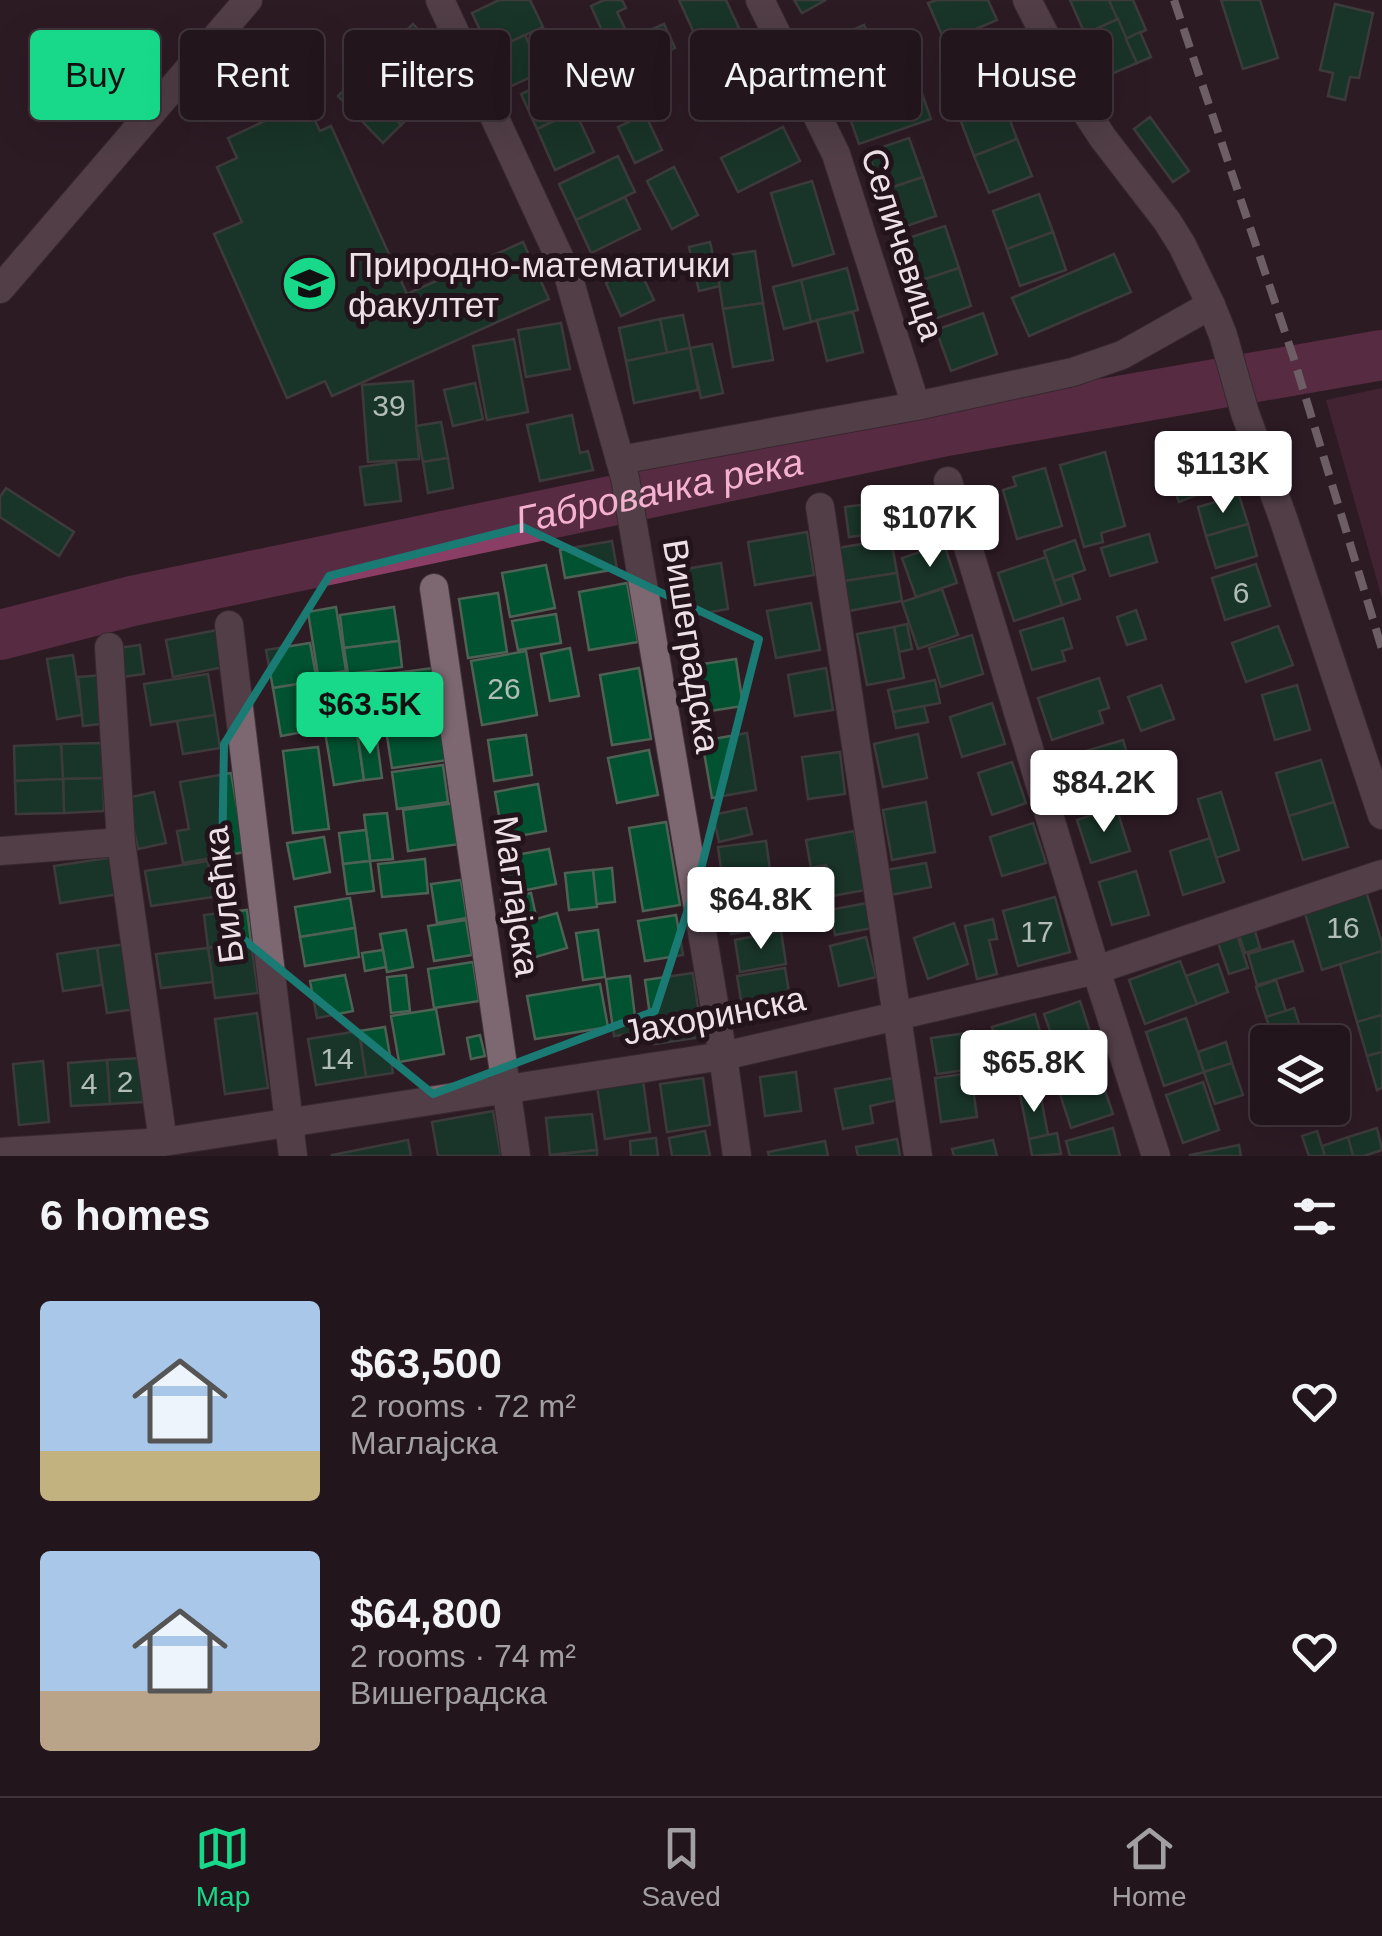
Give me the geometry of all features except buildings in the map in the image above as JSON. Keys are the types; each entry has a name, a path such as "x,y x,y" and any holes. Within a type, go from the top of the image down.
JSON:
{"street":[{"path":"0,290 248,0"},
{"name":"Вишеградска","path":"440,0 569,278 622,469 636,531 737,1156"},
{"name":"Селичевица","path":"760,0 836,154 916,406"},
{"path":"1027,0 1080,103 1167,221 1212,306 1382,815"},
{"path":"622,469 1086,368 1122,355 1212,306"},
{"path":"948,481 1156,1156"},
{"path":"820,507 918,1156"},
{"name":"Маглајска","path":"434,588 516,1156"},
{"name":"Билећка","path":"229,626 292,1156"},
{"path":"109,647 121,842 163,1142"},
{"path":"0,851 121,842"},
{"name":"Јахоринска","path":"0,1152 163,1142 723,1056 1096,970 1382,874"}],"highlighted area":[{"path":"523,527 759,639 701,869 655,1011 433,1094 221,921 224,744 329,576"}],"shaded area":[{"path":"1382,388 1382,598 1326,400"}],"waterway":[{"name":"Габровачка река","path":"0,635 132,601 946,431 1382,355"}],"railway":[{"path":"1174,0 1293,356 1382,649"}],"place":[{"name":"Природно-математички факултет","path":"309,284"}]}
